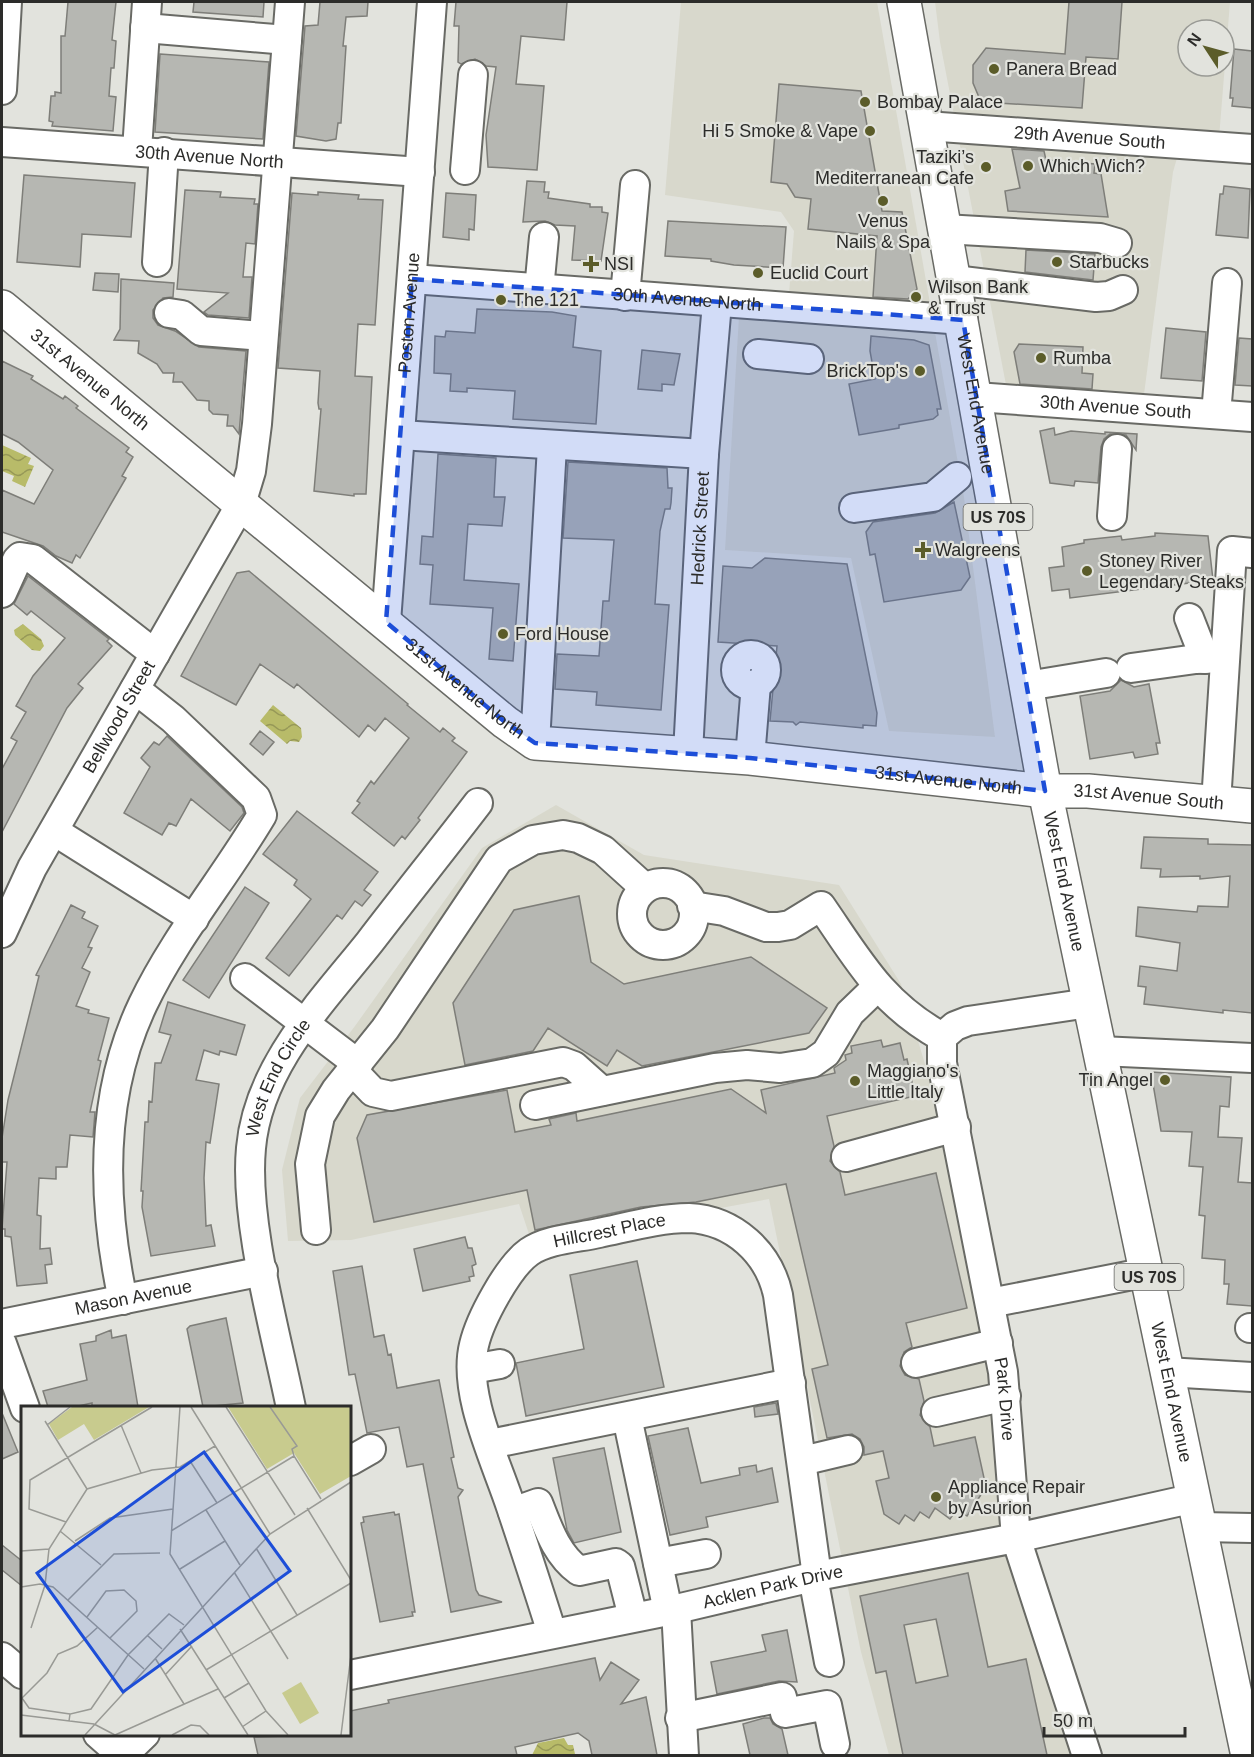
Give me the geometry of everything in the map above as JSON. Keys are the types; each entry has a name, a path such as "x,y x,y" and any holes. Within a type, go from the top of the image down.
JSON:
{"main road":[{"name":"West End Avenue","path":"904,2 944,229 963,320 1045,791 1148,1272 1166,1372 1250,1754"},
{"name":"31st Avenue North","path":"2,307 505,722 535,743 750,758 1045,791"},
{"name":"31st Avenue South","path":"1045,791 1088,791 1252,806"}],"street":[{"path":"2,90 7,2"},
{"name":"Bellwood Street","path":"2,933 12,906 241,504 251,471 290,2"},
{"name":"Poston Avenue","path":"386,622 432,2"},
{"path":"136,150 146,15 287,40"},
{"path":"465,170 473,75"},
{"name":"29th Avenue South","path":"926,126 1252,149"},
{"name":"30th Avenue North","path":"2,142 420,172"},
{"path":"157,262 164,152"},
{"path":"625,296 635,185"},
{"path":"944,229 1100,238 1117,243"},
{"path":"539,290 544,237"},
{"name":"30th Avenue North","path":"412,279 963,320"},
{"path":"954,280 1096,297 1109,296 1123,290"},
{"path":"1216,414 1227,283"},
{"name":"Hedrick Street","path":"688,753 704,454 717,303"},
{"path":"169,313 182,315 201,331 264,336"},
{"path":"758,354 809,359"},
{"name":"30th Avenue South","path":"976,397 1118,430 1216,414 1252,417"},
{"path":"1112,516 1118,430"},
{"path":"400,435 704,454"},
{"path":"535,743 552,446"},
{"path":"854,508 933,497 957,477"},
{"path":"1216,803 1215,658 1232,551 1252,552"},
{"path":"2,593 17,560 21,557 33,559 154,654"},
{"path":"1189,618 1215,658"},
{"path":"694,651 754,655 740,659 735,672 742,682 756,684 750,758"},
{"path":"1027,686 1119,670 1215,658"},
{"path":"123,1300 108,1183 108,1147 116,1090 127,1041 139,1012 169,957 258,821 262,809 256,798 173,719 135,689"},
{"name":"West End Circle","path":"291,1406 263,1271 252,1194 250,1170 253,1132 270,1080 306,1023 478,803"},
{"path":"54,831 194,919"},
{"path":"316,1230 310,1164 315,1131 327,1103 448,936 489,870 512,850 547,836 578,838 603,850 645,888"},
{"path":"655,883 676,885 684,891 692,906 693,920 684,937 665,945 655,944 638,934 631,915 633,904 645,888 655,883"},
{"path":"692,906 724,911 766,927 778,927 790,925 821,906 877,987 908,1017 942,1037 955,1026 968,1021 1089,1004"},
{"path":"245,978 306,1023 355,1067 369,1089 391,1096 563,1062 574,1066 602,1091"},
{"path":"535,1105 716,1068 747,1065 780,1068 817,1061 832,1046 850,1013 877,987"},
{"name":"Park Drive","path":"942,1037 941,1055 998,1343 1006,1396 1016,1538 1087,1755"},
{"path":"1100,1051 1252,1058"},
{"path":"846,1156 956,1127"},
{"name":"Hillcrest Place","path":"552,1633 476,1399 472,1369 474,1345 495,1327 511,1272 520,1260 539,1246 663,1221 705,1220 726,1227 747,1240 771,1269 778,1295 815,1577 830,1662"},
{"name":"Mason Avenue","path":"2,1324 263,1271"},
{"path":"990,1303 1148,1272"},
{"path":"916,1363 998,1343"},
{"path":"2,1344 25,1406"},
{"path":"472,1369 500,1364"},
{"path":"1166,1372 1252,1377"},
{"path":"490,1444 791,1383"},
{"path":"936,1412 1006,1396"},
{"path":"627,1417 658,1563 672,1610 684,1755"},
{"path":"801,1461 848,1450"},
{"path":"513,1512 538,1503 556,1546 567,1563 579,1571 616,1563 620,1566 633,1617"},
{"name":"Acklen Park Drive","path":"351,1675 672,1610 815,1577 1016,1538 1198,1513 1252,1528"},
{"path":"658,1563 706,1554"},
{"path":"2,1657 21,1673"},
{"path":"680,1718 782,1698 785,1713 827,1705 835,1744"},
{"path":"100,1736 122,1755 143,1736"}],"highlighted area":[{"path":"412,279 963,320 1045,791 750,758 535,743 505,722 386,622"}],"shaded area":[{"path":"681,2 877,2 964,497 995,737 889,731 851,558 725,550 739,316 787,319 794,231 781,212 665,195"},
{"path":"935,2 1230,2 1229,18 1176,18 1176,78 1224,78 1219,138 1183,137 1173,172 1143,402 1007,390 940,42"},
{"path":"556,805 644,855 839,885 901,984 936,1101 1077,1755 889,1755 861,1652 769,1199 532,1243 519,1204 351,1240 288,1241 282,1170 300,1098 355,1026 482,848"}],"water":[{"path":"2,445 31,458 28,464 34,466 25,487 12,481 14,476 2,471"},
{"path":"23,624 41,639 44,646 40,651 32,650 15,635 14,630"},
{"path":"273,705 301,728 302,737 299,742 290,741 287,744 260,721"},
{"path":"564,1738 568,1745 573,1745 575,1754 532,1755 538,1743"}],"building":[{"path":"68,2 116,2 112,40 116,41 114,68 111,68 109,96 116,97 113,131 52,126 53,122 49,121 51,96 55,96 55,92 61,93 61,36 65,36"},
{"path":"194,2 264,2 263,17 193,12"},
{"path":"320,2 368,2 367,16 346,17 341,123 338,123 336,139 326,141 296,136 305,26 318,25"},
{"path":"456,2 567,2 564,40 521,36 516,84 544,86 537,170 488,167 486,135 496,67 486,66 475,59 461,64 458,62 459,26 454,26"},
{"path":"1069,2 1122,2 1118,59 1086,57 1082,108 981,102 973,83 973,65 986,48 1065,54"},
{"path":"1236,49 1252,51 1252,108 1232,106 1233,98 1230,98 1232,78 1236,78"},
{"path":"160,54 269,62 263,139 155,132"},
{"path":"779,84 861,91 882,211 902,212 917,289 908,299 873,297 877,236 808,229 811,199 795,197 787,184 771,182"},
{"path":"1012,149 1044,151 1046,160 1095,164 1094,173 1101,174 1108,217 1008,211 1005,191 1020,188"},
{"path":"24,175 135,183 131,237 82,234 80,267 17,262"},
{"path":"527,181 545,182 544,192 549,192 548,198 590,204 590,207 602,207 602,212 608,213 601,261 572,260 575,226 555,225 545,221 523,222"},
{"path":"1224,186 1250,189 1248,238 1216,235 1220,194 1223,194"},
{"path":"185,190 221,192 220,197 255,199 254,204 258,204 255,244 246,243 243,277 252,277 249,318 208,315 204,312 228,293 177,289"},
{"path":"318,192 359,195 358,199 383,200 375,325 358,324 355,376 372,377 366,494 354,494 354,496 314,491 321,409 318,403 320,371 278,368 292,193 318,195"},
{"path":"446,193 476,195 474,230 469,229 469,240 443,237"},
{"path":"668,221 786,227 783,268 734,265 711,261 711,259 665,256"},
{"path":"1026,250 1095,254 1093,280 1025,272"},
{"path":"95,273 119,274 118,292 93,290"},
{"path":"121,279 174,283 173,297 163,298 153,310 153,318 158,325 175,331 199,347 246,351 239,434 233,426 227,426 228,415 213,414 209,410 209,401 197,400 182,382 173,382 174,373 163,373 157,364 138,353 139,341 114,340 120,329"},
{"path":"477,309 552,312 576,316 573,347 601,351 596,424 513,419 515,391 467,388 467,392 450,391 451,374 434,373 435,336 445,337 446,331 475,333"},
{"path":"1166,328 1206,332 1202,381 1161,378"},
{"path":"871,336 914,340 929,345 941,409 937,409 938,415 933,419 859,435 849,384 875,379 870,351"},
{"path":"1239,338 1252,339 1252,386 1235,385"},
{"path":"1019,344 1083,347 1082,373 1093,374 1092,389 1020,384 1014,352"},
{"path":"642,350 680,354 674,385 662,384 662,391 638,389"},
{"path":"2,361 33,376 31,379 63,399 65,396 78,406 76,408 129,448 126,452 133,457 122,476 126,478 80,558 76,555 72,563 56,556 43,546 2,532 2,490 34,504 53,470 18,442 2,434"},
{"path":"1054,428 1055,435 1071,431 1137,434 1136,450 1126,435 1110,434 1104,439 1101,447 1098,483 1075,481 1074,486 1050,483 1040,431"},
{"path":"438,454 496,458 494,497 505,497 502,526 468,524 464,580 519,584 513,661 489,659 493,608 430,604 433,565 420,564 422,536 433,537"},
{"path":"568,462 667,468 668,488 672,488 671,503 670,509 665,509 660,531 655,604 669,605 661,710 596,705 597,692 555,689 557,654 599,656 603,601 609,601 614,540 563,538"},
{"path":"954,502 970,577 961,590 884,602 875,554 870,555 866,532 873,522 935,513"},
{"path":"1155,533 1208,536 1213,580 1070,598 1069,589 1052,591 1049,568 1064,566 1062,547 1084,543 1084,540 1121,536 1122,540 1155,536"},
{"path":"765,558 847,564 877,713 876,726 863,725 863,728 800,722 796,725 793,722 770,721 777,646 718,642 723,566 752,568"},
{"path":"249,571 440,732 443,728 455,738 452,741 467,752 418,818 420,820 405,839 402,836 394,846 352,813 360,803 357,801 371,781 374,784 409,738 385,718 375,731 368,725 359,737 297,684 294,688 260,664 236,705 181,676 237,573"},
{"path":"28,576 109,639 107,641 112,646 78,684 83,688 67,708 2,832 2,769 17,741 11,738 26,712 16,706 33,676 65,638 31,611 27,615 14,604"},
{"path":"1121,680 1134,687 1149,684 1160,743 1156,743 1158,754 1135,758 1133,752 1090,759 1080,696 1110,691"},
{"path":"260,731 274,742 263,755 250,744"},
{"path":"167,736 242,807 244,813 230,831 191,799 176,826 169,823 162,835 124,813 150,767 141,758 154,742 159,745"},
{"path":"297,811 378,872 364,890 371,895 362,906 355,901 342,919 337,915 289,976 266,958 311,899 294,885 297,880 263,854"},
{"path":"1144,837 1208,839 1208,844 1252,845 1252,1013 1223,1010 1223,1013 1144,1004 1146,987 1138,986 1140,966 1177,971 1180,943 1136,936 1138,907 1197,912 1198,906 1228,907 1230,876 1200,879 1200,876 1160,877 1161,869 1141,868"},
{"path":"245,887 269,903 209,998 183,980"},
{"path":"579,896 591,962 624,984 751,957 827,1008 809,1033 642,1066 617,1050 607,1066 548,1028 533,1051 465,1065 453,1003 514,910"},
{"path":"71,905 85,912 82,918 98,926 88,947 92,948 82,968 90,972 76,1006 89,1010 88,1013 109,1018 98,1060 101,1061 90,1112 95,1112 93,1137 70,1135 67,1167 56,1167 56,1179 39,1178 37,1215 41,1216 40,1249 50,1248 52,1264 45,1265 47,1283 17,1286 11,1237 5,1236 5,1229 2,1229 7,1162 2,1162 2,1138 8,1100 39,976 36,975"},
{"path":"168,1002 245,1025 236,1055 220,1051 219,1055 204,1050 196,1080 219,1084 210,1143 206,1142 204,1178 206,1226 211,1225 215,1246 151,1256 142,1207 143,1191 141,1191 145,1122 148,1122 149,1101 152,1102 155,1063 161,1063 171,1035 159,1032"},
{"path":"881,1040 883,1047 900,1043 904,1060 907,1059 915,1096 827,1116 834,1146 830,1161 840,1172 845,1195 936,1173 967,1308 906,1323 912,1347 904,1352 900,1366 905,1375 919,1379 924,1401 920,1415 930,1427 934,1446 975,1437 986,1487 967,1516 957,1509 950,1519 935,1508 929,1518 920,1512 914,1521 905,1515 899,1524 884,1514 876,1481 889,1478 883,1451 864,1455 864,1447 860,1439 852,1434 827,1438 812,1369 828,1365 786,1184 696,1202 641,1207 535,1230 527,1190 374,1222 357,1138 367,1115 507,1090 515,1132 551,1125 549,1119 576,1113 577,1121 731,1089 766,1113 761,1090 835,1073 834,1068 846,1060 845,1055 852,1053 851,1046"},
{"path":"1151,1072 1231,1077 1229,1107 1220,1106 1218,1137 1242,1138 1238,1182 1252,1183 1252,1306 1227,1304 1229,1284 1224,1284 1225,1260 1202,1258 1205,1216 1199,1215 1203,1167 1189,1166 1192,1132 1161,1131"},
{"path":"465,1237 468,1248 472,1248 476,1264 472,1266 474,1276 469,1277 470,1281 423,1291 414,1249"},
{"path":"637,1261 664,1387 526,1416 516,1363 584,1349 570,1275"},
{"path":"362,1266 374,1337 384,1335 388,1355 391,1354 397,1388 439,1380 454,1457 451,1458 458,1488 463,1490 458,1497 476,1590 479,1595 502,1602 451,1612 423,1464 407,1467 399,1427 367,1433 355,1374 349,1375 333,1271"},
{"path":"226,1318 243,1403 203,1406 187,1329 190,1326"},
{"path":"111,1330 112,1338 126,1335 138,1406 92,1406 92,1403 78,1406 48,1406 43,1391 87,1380 80,1344 96,1341 96,1336"},
{"path":"776,1403 778,1414 755,1417 754,1407"},
{"path":"2,1413 18,1452 2,1459"},
{"path":"688,1428 701,1483 740,1475 739,1468 756,1465 757,1472 772,1468 778,1502 706,1517 708,1527 670,1535 648,1436"},
{"path":"604,1448 621,1532 574,1543 567,1530 553,1458"},
{"path":"394,1512 395,1515 399,1514 415,1612 412,1612 413,1616 380,1622 361,1523 364,1522 363,1517"},
{"path":"2,1545 21,1560 21,1585 2,1570"},
{"path":"968,1573 988,1667 1026,1659 1047,1755 903,1755 886,1671 876,1673 860,1596","holes":["936,1619 948,1676 916,1683 904,1625"]},
{"path":"787,1630 797,1682 779,1681 717,1694 711,1662 766,1651 762,1635"},
{"path":"595,1658 600,1680 611,1662 639,1680 621,1704 646,1697 657,1755 592,1755 589,1741 578,1733 515,1747 517,1755 258,1755 254,1737 351,1736 351,1711 389,1703 388,1700"},
{"path":"770,1718 773,1724 782,1729 788,1755 750,1755 743,1724"}],"place":[{"name":"Panera Bread","path":"994,69"},
{"name":"Bombay Palace","path":"865,102"},
{"name":"Hi 5 Smoke & Vape","path":"870,131"},
{"name":"Which Wich?","path":"1028,166"},
{"name":"Taziki’s Mediterranean Cafe","path":"986,167"},
{"name":"Venus Nails & Spa","path":"883,201"},
{"name":"Starbucks","path":"1057,262"},
{"name":"NSI","path":"591,264"},
{"name":"Euclid Court","path":"758,273"},
{"name":"Wilson Bank & Trust","path":"916,297"},
{"name":"The 121","path":"501,300"},
{"name":"Rumba","path":"1041,358"},
{"name":"BrickTop's","path":"920,371"},
{"name":"Walgreens","path":"923,550"},
{"name":"Stoney River Legendary Steaks","path":"1087,571"},
{"name":"Ford House","path":"503,634"},
{"name":"Tin Angel","path":"1165,1080"},
{"name":"Maggiano's Little Italy","path":"855,1081"},
{"name":"Appliance Repair by Asurion","path":"936,1497"}]}
